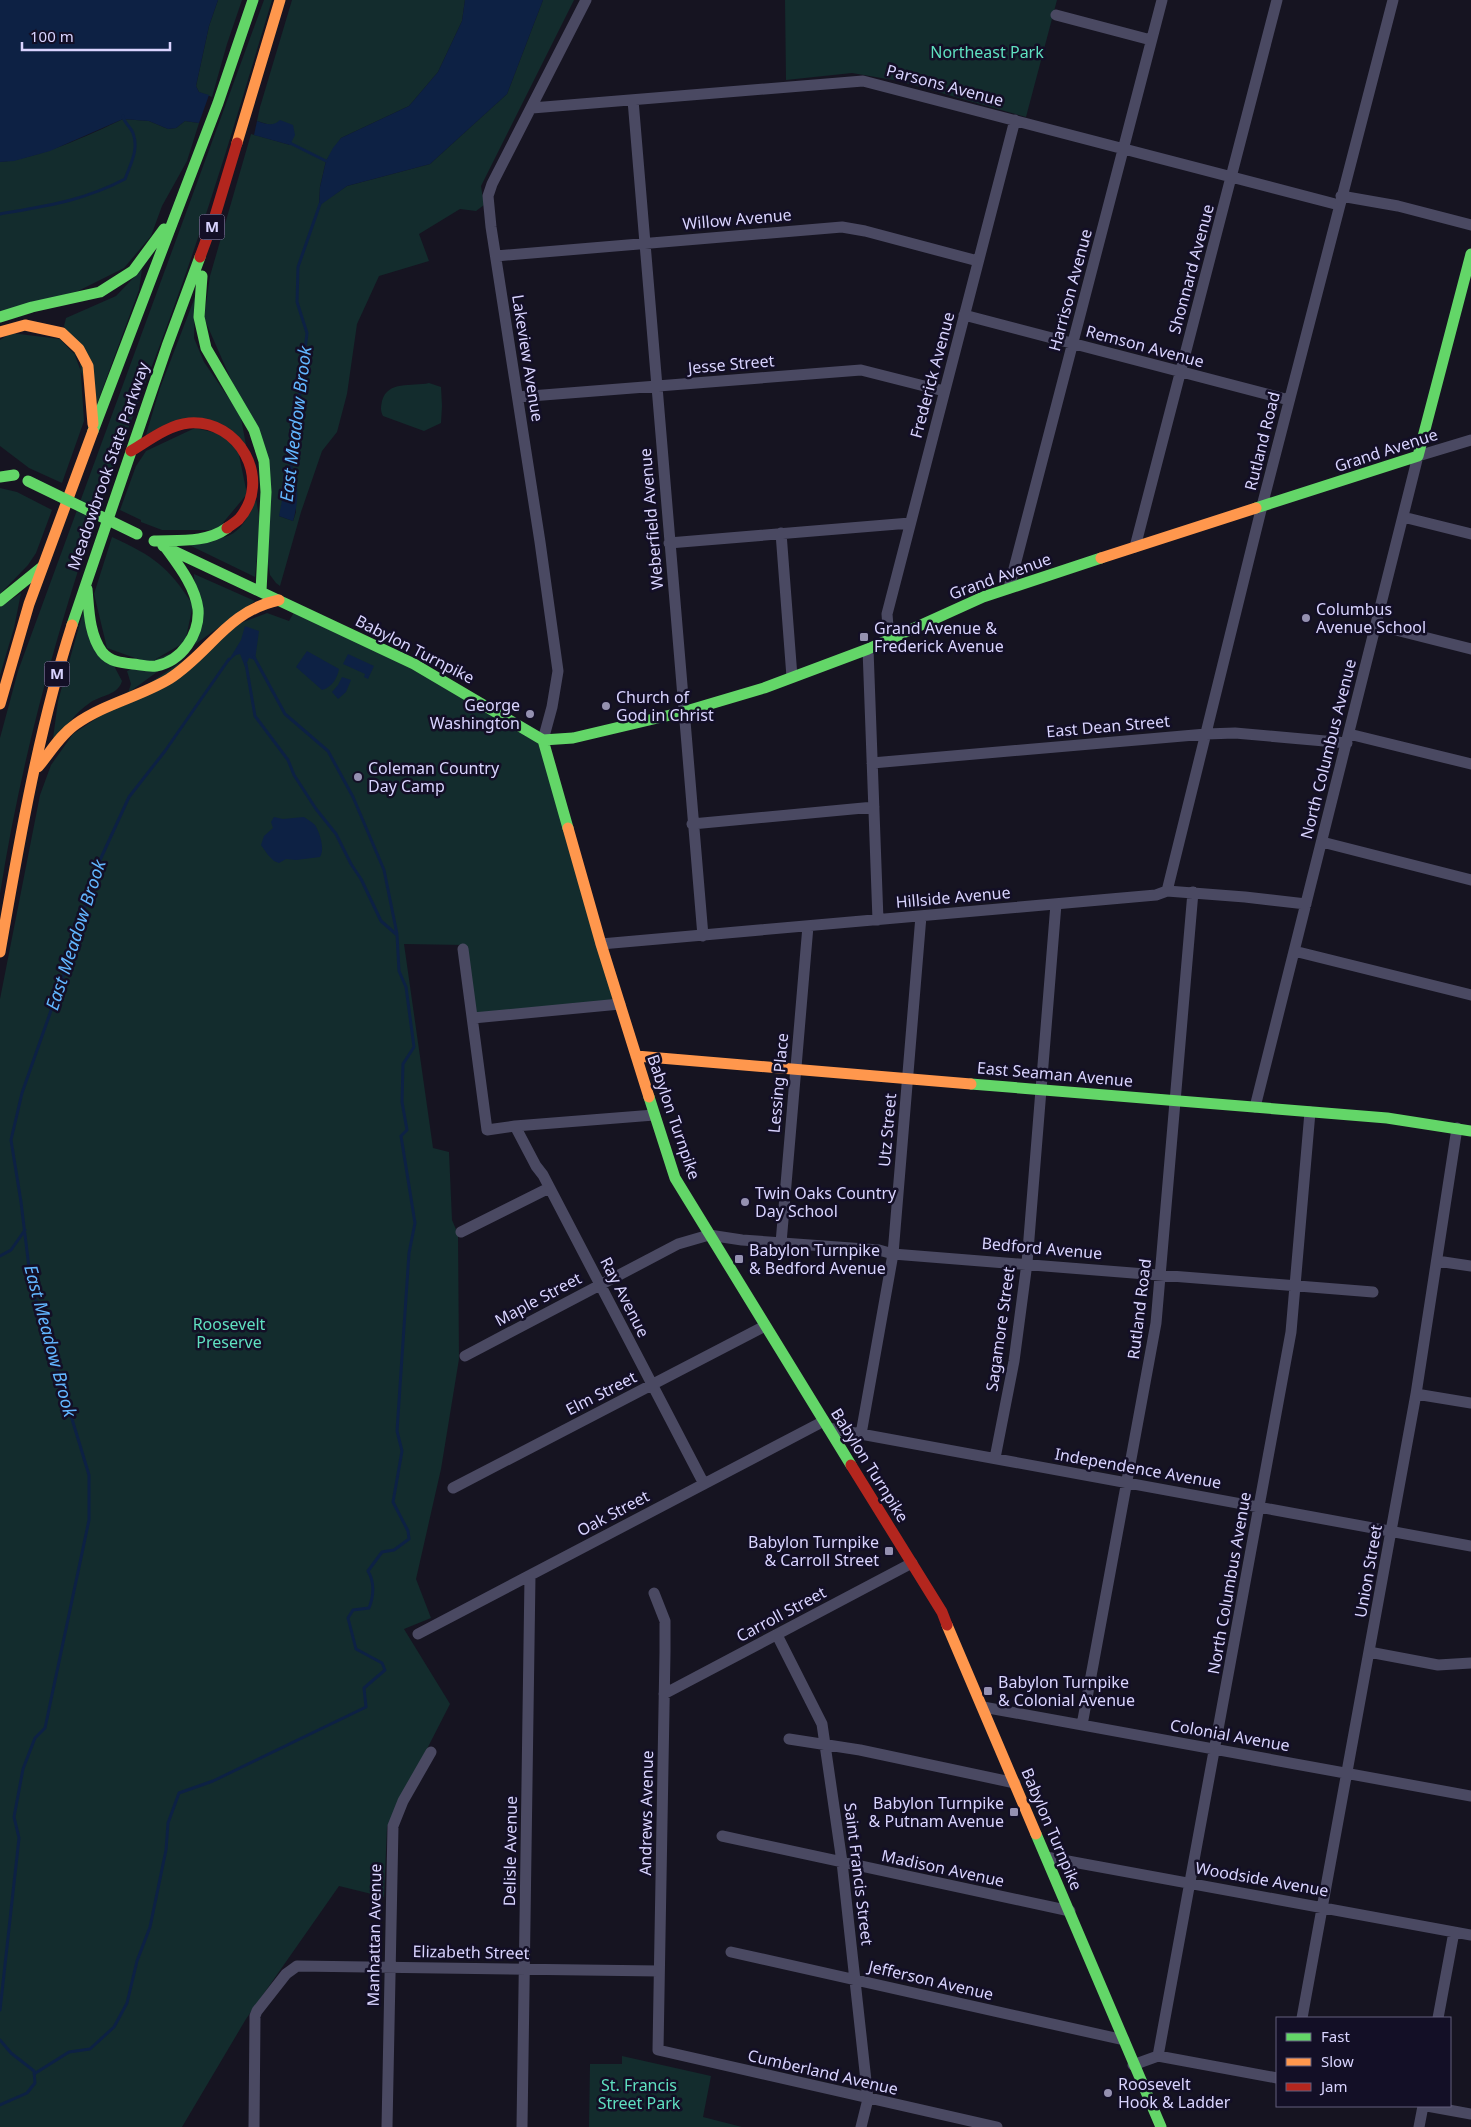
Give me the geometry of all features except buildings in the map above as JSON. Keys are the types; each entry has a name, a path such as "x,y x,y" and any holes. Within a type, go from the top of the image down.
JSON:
{"main road":[{"name":"Meadowbrook State Parkway","path":"0,704 42,566 218,104 253,0"},
{"name":"Meadowbrook State Parkway","path":"0,952 19,845 56,675 167,346 210,233 280,0"},
{"path":"0,317 32,307 100,292 134,271 178,211"},
{"path":"210,233 198,299 198,324 203,346 215,370 252,428 265,462 267,495 261,591"},
{"name":"North Columbus Avenue","path":"1418,456 1470,258"},
{"path":"62,333 62,314 81,297"},
{"path":"0,332 25,325 62,333 78,349 88,366 93,430"},
{"path":"131,450 170,428 190,423 203,423 220,428 232,435 243,447 250,462 254,486 249,503 237,521 210,536 154,541"},
{"name":"Grand Avenue","path":"543,740 573,738 734,698 868,649 974,601 1009,588 1418,456"},
{"name":"Babylon Turnpike","path":"0,468 414,664 543,740 601,944 654,1115 676,1178 709,1235 942,1612 1070,1911 1133,2065 1161,2127"},
{"path":"0,477 14,475"},
{"path":"86,582 91,629 103,653 120,663 154,666 162,664 180,654 191,640 198,622 195,595 166,548"},
{"path":"0,601 42,566"},
{"path":"36,769 74,725 112,704 139,695 164,682 183,669 248,609 270,600 279,600"},
{"path":"112,704 125,682 120,663"},
{"name":"East Seaman Avenue","path":"636,1056 1387,1118 1471,1131"}],"street":[{"name":"Lakeview Avenue","path":"543,740 552,707 558,671 488,196 492,184 586,0"},
{"name":"Harrison Avenue","path":"1009,588 1162,0"},
{"name":"Shonnard Avenue","path":"1135,547 1278,0"},
{"name":"Rutland Road","path":"1167,892 1262,506 1393,0"},
{"path":"1056,15 1151,40"},
{"name":"Parsons Avenue","path":"532,108 863,81 1231,177 1340,200 1398,206 1471,225"},
{"name":"Weberfield Avenue","path":"633,100 692,824 703,936"},
{"name":"Frederick Avenue","path":"889,640 887,614 1015,120"},
{"name":"Willow Avenue","path":"496,256 842,227 865,231 978,261"},
{"name":"Remson Avenue","path":"964,315 1289,400"},
{"name":"Jesse Street","path":"518,397 861,370 944,391"},
{"name":"Grand Avenue","path":"1418,456 1471,440"},
{"name":"North Columbus Avenue","path":"1255,1107 1418,456"},
{"path":"1403,517 1471,534"},
{"path":"669,543 910,523"},
{"path":"780,533 792,677"},
{"path":"1376,626 1471,649"},
{"path":"868,649 878,920"},
{"name":"East Dean Street","path":"872,763 1235,733 1348,738 1471,764"},
{"path":"692,824 874,807"},
{"path":"1322,842 1471,880"},
{"name":"Hillside Avenue","path":"601,944 1156,895 1167,892 1192,892 1306,904"},
{"name":"Rutland Road","path":"1082,1725 1156,1324 1192,892"},
{"name":"Sagamore Street","path":"995,1458 1014,1362 1026,1263 1056,904"},
{"name":"Utz Street","path":"861,1434 893,1254 921,916"},
{"name":"Lessing Place","path":"781,1243 808,926"},
{"path":"463,949 487,1130 654,1115"},
{"path":"1294,951 1471,995"},
{"path":"473,1018 620,1004"},
{"name":"North Columbus Avenue","path":"1158,2056 1291,1332 1310,1112"},
{"name":"Ray Avenue","path":"515,1126 550,1188 704,1484"},
{"name":"Union Street","path":"1302,2017 1416,1394 1457,1128"},
{"path":"461,1232 550,1188"},
{"name":"Bedford Avenue","path":"709,1235 781,1243 879,1250 893,1254 1026,1263 1373,1292"},
{"name":"Maple Street","path":"465,1356 678,1244 709,1235"},
{"path":"1437,1261 1471,1266"},
{"name":"Elm Street","path":"453,1488 765,1326"},
{"path":"1416,1394 1471,1402"},
{"name":"Independence Avenue","path":"826,1424 861,1434 1471,1546"},
{"name":"Oak Street","path":"418,1634 704,1484 826,1424"},
{"name":"Carroll Street","path":"664,1694 912,1563"},
{"name":"Delisle Avenue","path":"522,2127 530,1576"},
{"name":"Andrews Avenue","path":"654,1593 665,1621 658,2035"},
{"name":"Saint Francis Street","path":"777,1635 822,1724 826,1745 842,1862 868,2099 862,2127"},
{"path":"1369,1652 1447,1666 1471,1664"},
{"name":"Colonial Avenue","path":"983,1707 1471,1796"},
{"path":"789,1739 1014,1783"},
{"name":"Manhattan Avenue","path":"387,2127 393,1826 404,1801 431,1752"},
{"name":"Madison Avenue","path":"722,1836 1070,1911"},
{"name":"Woodside Avenue","path":"1046,1857 1471,1934"},
{"path":"1438,2017 1454,1932"},
{"name":"Jefferson Avenue","path":"731,1952 1124,2040"},
{"name":"Elizabeth Street","path":"254,2127 255,2016 257,2010 286,1974 297,1966 659,1971"},
{"name":"Cumberland Avenue","path":"658,2035 658,2050 997,2127"},
{"path":"1133,2065 1158,2056 1276,2078"},
{"path":"1419,2127 1423,2107"},
{"path":"1432,2107 1471,2114"}],"green space":[{"path":"218,0 242,0 212,97 199,92 196,86 209,26"},
{"path":"264,0 272,0 205,216 170,318 90,534 62,622 37,712 0,894 0,738 18,671"},
{"path":"292,0 465,0 462,21 438,72 409,106 341,138 326,161 320,187 319,205 347,186 430,164 507,94 543,0 574,0 481,186 484,205 476,211 460,209 419,234 429,261 379,276 357,324 347,394 337,432 322,451 301,512 280,586 270,575 236,391 204,318 210,276 251,134 290,145 277,124 270,125 257,121","holes":["296,477 296,512 293,521 279,516"]},
{"name":"Northeast Park","path":"785,0 1057,0 1026,117 899,81 852,73 786,80"},
{"path":"123,119 149,121 168,129 176,128 185,121 199,123 187,161 162,206 151,236 124,268 78,291 0,312 0,162 15,160 46,151 79,139"},
{"path":"142,269 139,290 95,409 64,326 66,318 116,296"},
{"path":"195,297 194,338 204,362 241,416 256,445 262,474 255,577 185,543 225,537 234,533 245,521 256,493 256,474 252,457 243,442 230,430 214,422 196,419 172,423 145,438 160,388"},
{"path":"11,333 60,339 80,360 84,421 62,483 29,468 0,446 0,340"},
{"path":"429,383 441,387 441,423 424,431 383,416 381,410 382,401 389,390 395,387"},
{"path":"195,428 221,434 238,450 247,494 217,530 162,530 141,522 141,520 120,510 136,466 146,451"},
{"path":"0,488 17,492 52,510 36,553 28,565 0,594"},
{"path":"112,537 138,550 167,571 193,605 185,642 149,663 107,648 94,594"},
{"path":"194,574 255,601 128,693 131,684 127,671 196,643"},
{"path":"21,593 14,628 0,675 0,607"},
{"name":"Roosevelt Preserve","path":"297,607 542,739 618,1003 475,1016 465,945 404,944 433,1148 449,1152 452,1220 458,1234 459,1359 441,1469 416,1579 431,1618 404,1629 450,1704 387,1827 384,1897 339,1886 246,2019 182,2127 0,2127 0,999 40,795 51,765 73,734 238,624 267,613 289,621"},
{"path":"84,609 122,681 120,686 113,692 91,702 79,711 52,746 58,701"},
{"name":"St. Francis Street Park","path":"622,2056 711,2076 703,2117 742,2127 589,2127 590,2064 622,2064"}],"water":[{"path":"0,0 218,0 209,26 196,86 199,92 209,95 199,123 185,121 176,128 168,129 149,121 123,119 50,151 14,161 0,162"},
{"path":"465,0 543,0 507,94 430,164 347,186 319,206 320,187 326,161 333,148 341,138 409,106 438,72 462,21"},
{"path":"280,120 293,125 295,135 290,145 254,135 257,121 272,124"},
{"path":"291,467 297,486 296,508 293,521 279,516 286,480"},
{"path":"245,626 259,631 255,660 249,658 245,667 240,654 227,663 241,640"},
{"path":"307,651 339,669 334,682 326,689 322,690 296,667"},
{"path":"348,654 374,666 368,679 364,677 365,674 343,664"},
{"path":"342,677 351,680 346,692 338,699 332,692"},
{"path":"274,817 283,819 304,817 314,824 319,832 321,841 322,850 320,857 296,860 286,859 279,863 274,861 261,845 264,836 273,828 271,822"}],"waterway":[{"path":"0,214 79,198 125,179 134,156 135,139 123,116"},
{"path":"288,142 326,161"},
{"name":"East Meadow Brook","path":"291,469 307,333 297,302 298,267 320,204"},
{"path":"254,657 285,714 328,751 353,797 384,870 397,934"},
{"name":"East Meadow Brook","path":"0,2010 19,1838 14,1817 23,1769 35,1738 45,1728 89,1520 89,1475 31,1284 11,1140 22,1093 74,945 95,871 129,797 165,751 229,659"},
{"path":"34,2074 69,2052 90,2049 114,2027 127,2003 137,1961 150,1927 166,1850 168,1823 179,1793 213,1781 366,1707 364,1688 385,1670 382,1663 356,1649 348,1618 353,1610 369,1608 373,1589 368,1571 382,1552 394,1550 409,1539 408,1531 393,1502 402,1451 397,1431 409,1253 415,1223 401,1136 407,1130 402,1102 403,1064 414,1047 406,987 399,971 397,935 381,921 361,879 336,834 316,809 294,775 288,760 255,716 246,664"},
{"path":"0,1256 11,1250 25,1230"},
{"name":"East Meadow Brook","path":"0,2040 11,2053 34,2071 35,2083 27,2093 0,2105"}],"traffic: fast":[{"path":"93,431 218,103 253,0"},
{"path":"0,317 32,307 100,292 133,271 164,229"},
{"path":"1256,508 1418,456 1471,254"},
{"path":"72,625 167,346 200,257"},
{"path":"202,276 199,317 206,348 254,430 264,461 266,492 261,591"},
{"path":"0,477 14,475"},
{"path":"28,481 137,534"},
{"path":"154,541 201,538 219,533 227,528"},
{"path":"163,546 414,664 543,740 568,828"},
{"path":"87,589 94,638 105,655 116,661 145,666 156,666 165,663 174,658 188,645 196,628 198,618 194,592 166,548"},
{"path":"543,740 573,738 683,712 764,688 868,649 983,597 1101,558"},
{"path":"0,601 42,567"},
{"path":"971,1084 1387,1118 1471,1131"},
{"path":"649,1097 675,1178 851,1465"},
{"path":"1036,1834 1161,2127"}],"traffic: slow":[{"path":"237,143 280,0"},
{"path":"0,332 25,325 62,333 79,349 88,366 93,424"},
{"path":"0,704 29,604 93,431"},
{"path":"1101,558 1256,508"},
{"path":"38,767 70,728 98,711 169,679 183,669 232,623 261,605 279,600"},
{"path":"0,952 39,746 72,625"},
{"path":"568,828 601,944 649,1097"},
{"path":"636,1056 971,1084"},
{"path":"947,1625 1036,1834"}],"traffic: jam":[{"path":"200,257 215,216 237,143"},
{"path":"131,451 158,434 181,424 189,423 207,424 223,431 236,441 246,455 251,470 253,487 249,504 239,519 227,528"},
{"path":"851,1465 942,1612 947,1625"}],"place":[{"name":"Columbus Avenue School","path":"1306,618"},
{"name":"Grand Avenue & Frederick Avenue","path":"864,637"},
{"name":"Church of God in Christ","path":"606,706"},
{"name":"George Washington","path":"530,714"},
{"name":"Coleman Country Day Camp","path":"358,777"},
{"name":"Twin Oaks Country Day School","path":"745,1202"},
{"name":"Babylon Turnpike & Bedford Avenue","path":"739,1259"},
{"name":"Babylon Turnpike & Carroll Street","path":"889,1551"},
{"name":"Babylon Turnpike & Colonial Avenue","path":"988,1691"},
{"name":"Babylon Turnpike & Putnam Avenue","path":"1014,1812"},
{"name":"Roosevelt Hook & Ladder","path":"1108,2093"}]}
